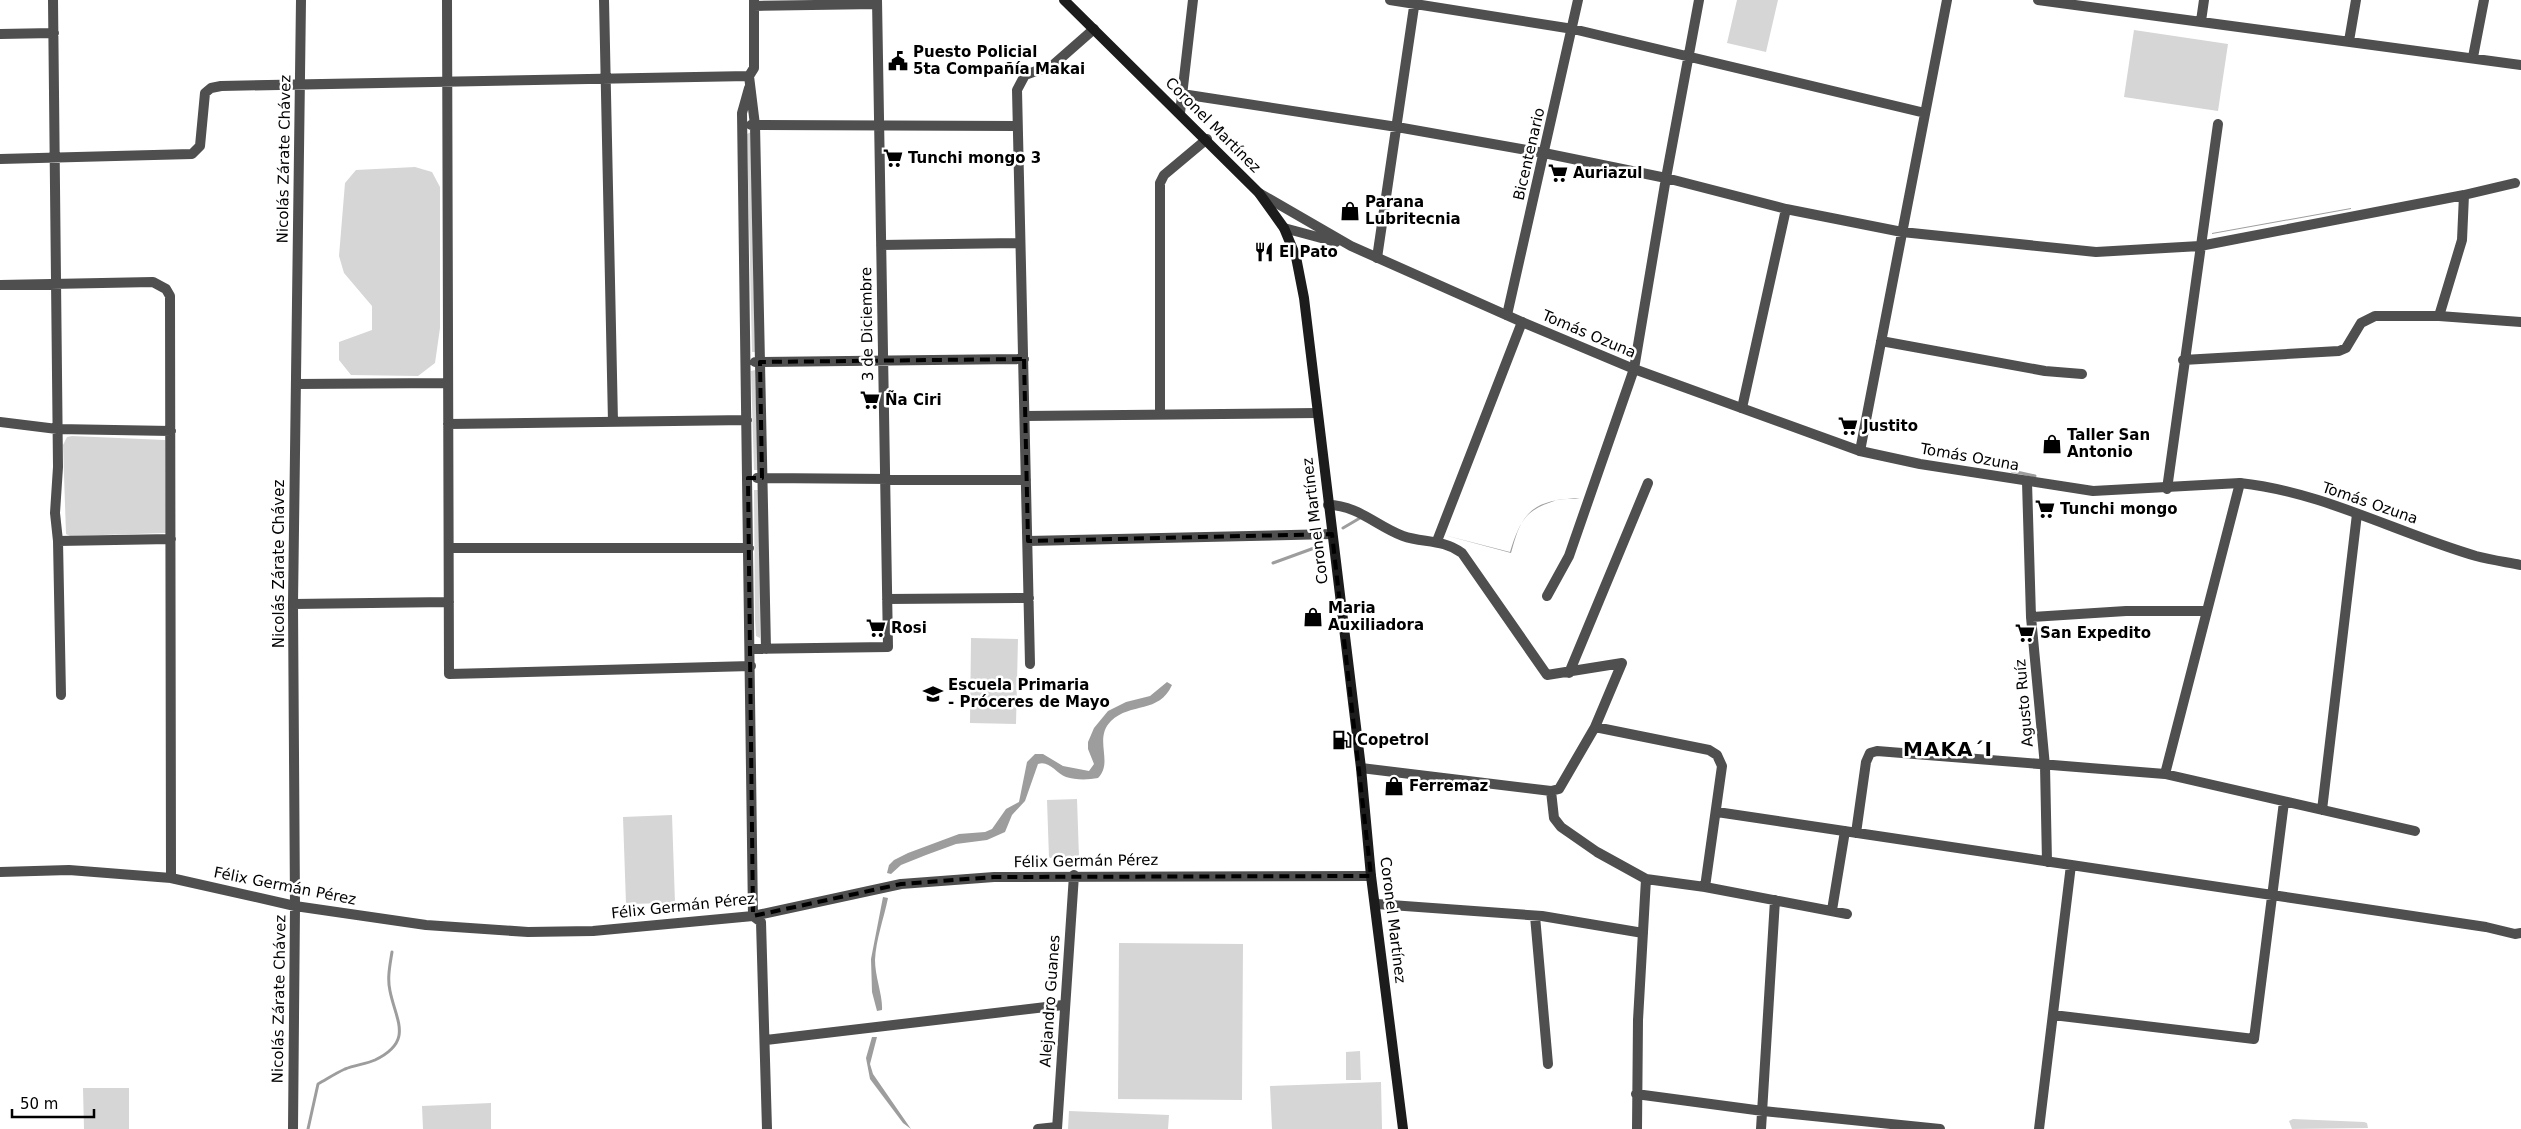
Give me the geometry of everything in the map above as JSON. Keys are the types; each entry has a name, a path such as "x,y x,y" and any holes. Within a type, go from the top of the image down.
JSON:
{"main road":[{"name":"Coronel Martínez","path":"1064,0 1207,139 1259,193 1284,228 1296,257 1304,298 1318,412 1361,768 1371,876 1403,1129"}],"street":[{"path":"54,0 57,429 55,513 58,541 61,695"},
{"name":"Nicolás Zárate Chávez","path":"293,1129 295,906 293,604 301,0"},
{"path":"447,0 449,674 751,666"},
{"path":"604,0 613,422"},
{"path":"1180,113 1193,0"},
{"path":"1390,0 1415,1 1572,29 1925,113"},
{"name":"Bicentenario","path":"1507,314 1578,0"},
{"path":"1547,596 1570,556 1634,369 1666,178 1699,0"},
{"path":"1860,451 1947,0"},
{"path":"2038,0 2521,65"},
{"path":"2201,21 2204,0"},
{"path":"2349,41 2356,0"},
{"path":"2473,58 2484,0"},
{"path":"1377,258 1415,1"},
{"path":"751,649 766,649 755,125 749,88 749,76 754,68 754,3 877,2"},
{"name":"3 de Diciembre","path":"766,649 888,647 877,2"},
{"path":"1030,664 1017,90 1022,77 1054,65 1094,29"},
{"path":"0,34 54,33"},
{"path":"0,159 192,154 200,146 203,100 205,93 211,88 749,76"},
{"path":"749,88 742,113 751,649 753,916 761,922 766,1040 767,1129"},
{"path":"1182,94 1397,127 1544,153 1666,178 1786,209 1902,232 2096,252 2200,246 2464,196 2515,183"},
{"path":"2167,488 2183,360 2218,124"},
{"path":"743,125 1017,126"},
{"path":"1160,414 1160,183 1164,175 1207,139"},
{"name":"Tomás Ozuna","path":"1259,193 1351,246 1522,322 1634,369 1860,451 2027,482 2093,491 2240,483 2285,491 2477,556 2521,565"},
{"path":"2439,316 2462,240 2464,196"},
{"path":"1742,408 1786,209"},
{"name":"Tomás Ozuna","path":"1284,228 1351,246"},
{"path":"881,245 1020,243"},
{"path":"0,285 153,282 166,289 171,306 171,878"},
{"path":"2183,360 2340,351 2346,348 2361,323 2369,318 2439,316 2521,322"},
{"path":"1437,541 1522,322"},
{"path":"1881,341 2045,371 2082,374"},
{"path":"746,363 1024,359"},
{"path":"296,384 448,383"},
{"path":"1025,416 1318,412"},
{"path":"448,424 747,420"},
{"path":"0,422 57,429 171,431"},
{"path":"748,478 1026,480"},
{"name":"Agusto Ruíz","path":"2027,482 2031,617 2045,766 2047,862"},
{"path":"1569,672 1648,483"},
{"path":"2165,774 2240,483"},
{"path":"1328,505 1355,510 1404,536 1437,541 1454,547 1462,553 1543,672 1551,676 1622,663 1595,727 1559,789 1551,791 1361,768"},
{"path":"2322,810 2357,514"},
{"path":"1028,541 1332,534"},
{"path":"58,541 171,539"},
{"path":"449,548 749,548"},
{"path":"887,599 1028,598"},
{"path":"293,604 449,602"},
{"path":"2031,617 2126,610 2207,611"},
{"path":"1595,727 1709,750 1717,755 1722,766 1705,887"},
{"path":"1856,833 1866,762 1868,756 1875,751 2045,766 2165,774 2415,831"},
{"path":"1551,791 1554,818 1561,827 1597,852 1646,879 1705,887 1847,914"},
{"path":"2053,1015 2254,1039 2284,802"},
{"path":"1717,812 2486,927 2515,934 2521,933"},
{"path":"1832,910 1845,831"},
{"path":"2039,1129 2071,865"},
{"name":"Félix Germán Pérez","path":"0,872 69,870 171,878 295,906 426,925 528,932 593,931 753,916 901,884 994,877 1074,875 1371,876"},
{"name":"Alejandro Guanes","path":"1057,1128 1063,1005 1074,875"},
{"path":"1637,1129 1636,1094 1646,879"},
{"path":"1761,1129 1775,900"},
{"path":"1376,904 1569,919 1643,933"},
{"path":"1535,916 1548,1064"},
{"path":"766,1040 1063,1005"},
{"path":"1636,1094 1763,1111 1940,1129"},
{"path":"1038,1129 1057,1128"}],"highlighted area":[{"path":"1024,359 1028,541 1332,534 1371,876 994,877 901,884 753,916 748,478 762,478 760,362"}],"shaded area":[{"path":"1737,0 1778,0 1766,52 1727,43"},
{"path":"2134,30 2228,44 2218,111 2124,97"},
{"path":"751,132 755,352 752,352 747,134"},
{"path":"415,167 432,172 440,187 440,328 435,363 418,376 351,375 339,360 339,342 372,330 372,306 344,273 339,256 345,183 356,170"},
{"path":"2351,209 2212,234 2212,233"},
{"path":"755,370 758,470 754,470 751,371"},
{"path":"67,437 165,440 166,533 70,536 66,534 63,445"},
{"path":"754,490 759,490 760,638 756,636 755,620"},
{"path":"1523,521 1511,553 1444,535 1510,552 1515,537 1520,526"},
{"path":"971,638 1018,639 1016,724 970,723"},
{"path":"1167,682 1172,685 1160,700 1127,711 1111,721 1104,735 1104,765 1098,778 1070,778 1062,775 1049,765 1038,764 1025,801 1012,815 1005,832 987,840 956,844 901,865 891,874 887,873 889,865 894,860 908,853 959,834 985,832 992,829 1006,809 1019,802 1027,762 1035,754 1043,754 1063,766 1089,771 1094,764 1088,749 1088,742 1094,728 1108,711 1126,702 1150,696"},
{"path":"1077,799 1079,857 1049,858 1047,800"},
{"path":"672,815 675,903 626,904 623,817"},
{"path":"883,897 888,898 878,936 875,960 882,1005 882,1010 877,1011 872,992 871,959"},
{"path":"1119,943 1243,944 1242,1100 1118,1099"},
{"path":"872,1037 877,1037 870,1064 873,1074 911,1129 903,1123 870,1079 866,1058"},
{"path":"1360,1051 1361,1080 1346,1080 1346,1052"},
{"path":"1381,1082 1382,1129 1272,1129 1270,1086"},
{"path":"83,1088 129,1088 129,1129 84,1129"},
{"path":"491,1103 491,1129 423,1129 422,1106"},
{"path":"1069,1111 1169,1115 1168,1129 1068,1129"},
{"path":"2293,1119 2364,1122 2367,1123 2368,1128 2292,1129 2289,1121"}],"waterway":[{"path":"2012,471 2035,476"},
{"path":"1343,528 1360,518"},
{"path":"1273,563 1317,547"},
{"path":"308,1129 318,1084 345,1069 375,1060 387,1053 395,1045 399,1030 389,981 392,952"}],"place":[{"name":"Puesto Policial 5ta Compañía Makai","path":"898,61"},
{"name":"Tunchi mongo 3","path":"893,158"},
{"name":"Auriazul","path":"1558,173"},
{"name":"Parana Lubritecnia","path":"1350,211"},
{"name":"El Pato","path":"1264,252"},
{"name":"Ña Ciri","path":"870,400"},
{"name":"Justito","path":"1848,426"},
{"name":"Taller San Antonio","path":"2052,444"},
{"name":"Tunchi mongo","path":"2045,509"},
{"name":"Maria Auxiliadora","path":"1313,617"},
{"name":"Rosi","path":"876,628"},
{"name":"San Expedito","path":"2025,633"},
{"name":"Escuela Primaria - Próceres de Mayo","path":"933,694"},
{"name":"Copetrol","path":"1342,740"},
{"name":"Ferremaz","path":"1394,786"}],"district":[{"name":"MAKA´I","path":"1948,749"}]}
